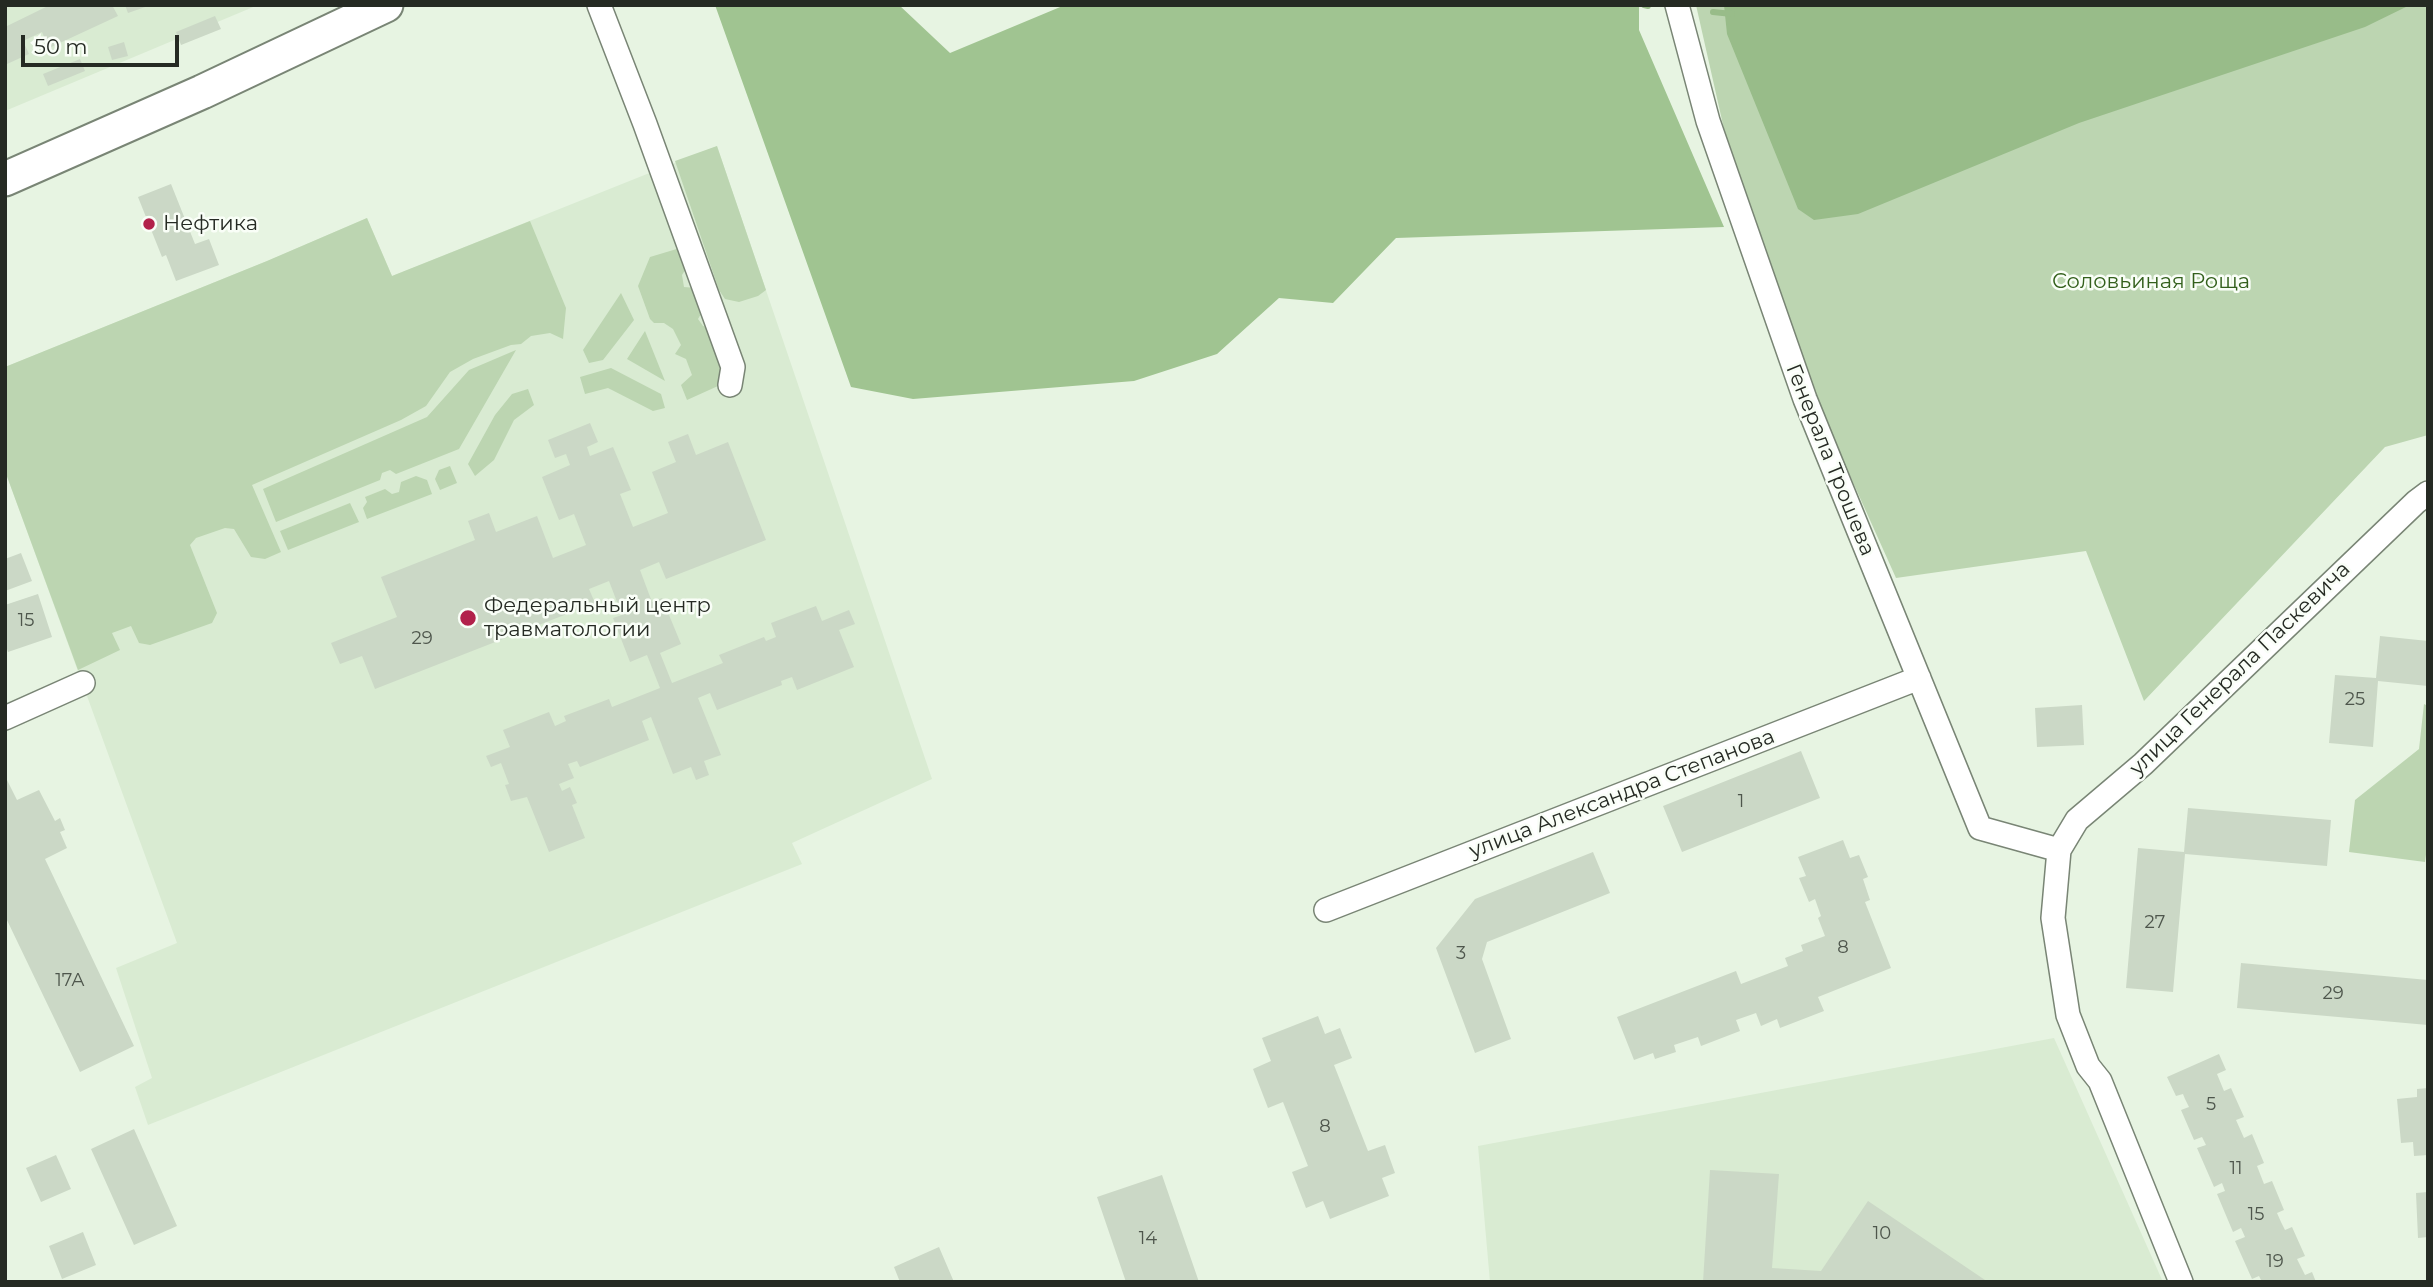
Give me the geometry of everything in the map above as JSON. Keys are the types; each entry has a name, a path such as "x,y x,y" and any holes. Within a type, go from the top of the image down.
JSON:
{"main road":[{"path":"5,179 202,92 386,5"}],"street":[{"path":"600,5 733,367 730,385"},
{"name":"Генерала Трошева","path":"1677,5 1708,121 1776,321 1805,399 1980,828 2059,850"},
{"name":"улица Генерала Паскевича","path":"2059,850 2077,820 2143,764 2416,502 2428,494"},
{"name":"улица Александра Степанова","path":"1326,911 1919,678"},
{"path":"5,718 83,682"},
{"path":"2059,850 2053,918 2068,1015 2088,1066 2100,1081 2181,1282"}],"shaded area":[{"path":"5,5 258,5 5,111"},
{"path":"715,5 899,5 950,53 1065,5 1639,5 1639,30 1724,227 1396,238 1333,303 1279,298 1217,354 1134,381 913,399 851,387"},
{"path":"1724,5 2410,5 2365,27 2079,123 1858,214 1814,220 1798,209 1727,34"},
{"name":"Федеральный центр травматологии","path":"717,146 932,779 792,843 802,864 148,1125 135,1087 152,1078 116,968 177,943 5,471 5,367 367,218 392,276"},
{"path":"2054,1038 2163,1282 1490,1282 1478,1146"}],"green space":[{"name":"Соловьиная Роща","path":"1696,5 2428,5 2428,435 2385,447 2144,701 2086,551 1896,578 1754,262"},
{"path":"717,146 766,290 758,296 739,302 725,299 719,290 675,161"},
{"path":"367,218 392,276 530,221 566,308 563,339 550,333 531,336 521,344 473,359 450,372 426,406 401,420 252,485 281,552 265,559 251,557 234,529 225,528 196,538 190,545 217,613 212,623 150,645 139,643 131,626 112,633 120,650 78,670 5,471 5,367"},
{"path":"680,248 687,267 682,275 684,287 696,288 702,312 698,319 703,326 712,329 726,371 718,386 687,400 681,385 692,375 686,359 675,354 681,345 673,329 650,319 638,286 650,257"},
{"path":"621,293 634,320 603,360 589,363 583,350"},
{"path":"645,331 665,381 627,359"},
{"path":"516,350 459,449 396,474 390,470 382,473 380,480 276,522 263,489 427,417 469,370"},
{"path":"611,368 661,394 665,408 653,411 608,388 585,394 580,377"},
{"path":"528,389 534,405 514,420 494,460 475,476 468,464 495,415 512,394"},
{"path":"450,466 457,483 440,490 435,479 439,470"},
{"path":"416,476 427,480 432,494 367,519 363,508 367,502 365,497 385,489 392,494 399,492 401,482"},
{"path":"350,503 359,522 288,550 280,531"},
{"path":"2424,704 2428,706 2428,840 2425,862 2349,852 2355,800 2419,749"}],"building":[{"path":"50,5 112,5 118,16 49,48 42,32 23,41 29,54 7,64 5,27"},
{"path":"125,5 148,5 148,6 128,13"},
{"path":"215,16 221,29 181,45 176,32"},
{"path":"124,42 128,56 112,60 108,47"},
{"path":"80,59 85,71 48,86 43,74"},
{"path":"171,184 195,244 209,239 219,265 176,281 166,255 162,257 138,197"},
{"path":"590,423 598,442 587,447 590,456 613,447 631,490 620,494 633,527 668,513 652,472 676,462 668,442 688,434 696,455 728,442 766,540 666,579 659,562 640,570 652,602 662,598 681,644 660,653 672,683 723,663 719,655 764,637 766,641 776,637 771,623 816,606 822,621 849,610 855,624 839,630 854,667 797,690 792,677 781,681 782,685 717,710 710,693 698,698 721,755 704,761 709,775 696,780 691,767 673,774 651,717 642,721 649,740 580,767 577,761 568,764 574,778 559,784 562,791 570,787 577,803 572,805 585,838 549,852 527,797 511,801 505,785 509,784 501,763 491,767 486,756 510,747 503,730 549,712 555,726 566,721 564,716 609,699 612,707 660,688 647,655 630,662 613,618 622,615 609,581 589,589 595,603 375,689 362,656 340,664 331,643 397,617 381,577 475,540 468,521 489,513 496,532 537,516 553,558 586,545 574,514 559,520 542,477 570,465 566,454 555,458 548,440"},
{"path":"21,553 32,581 5,591 5,559"},
{"path":"38,594 52,637 8,652 5,643 5,605"},
{"path":"2380,636 2428,641 2428,686 2378,681 2373,747 2329,743 2335,675 2376,678"},
{"path":"2082,705 2084,745 2037,747 2035,708"},
{"path":"1801,751 1820,798 1682,852 1663,806"},
{"path":"5,776 17,800 39,790 55,821 60,818 65,830 60,832 67,848 45,859 134,1046 80,1072 5,916"},
{"path":"2188,808 2331,820 2327,866 2185,854 2173,992 2126,988 2138,848 2184,852"},
{"path":"1843,840 1850,858 1859,855 1868,877 1863,879 1870,900 1865,902 1891,968 1818,997 1824,1011 1780,1028 1777,1019 1761,1026 1756,1013 1736,1020 1740,1031 1701,1046 1698,1037 1674,1045 1676,1052 1655,1059 1653,1053 1634,1060 1617,1017 1736,971 1741,984 1788,966 1785,958 1803,951 1801,945 1825,936 1815,899 1809,902 1799,878 1806,876 1798,857"},
{"path":"1593,852 1610,893 1487,942 1482,959 1511,1039 1475,1053 1436,948 1475,899"},
{"path":"2241,963 2428,980 2428,1025 2237,1008"},
{"path":"1318,1016 1325,1034 1340,1028 1352,1058 1334,1065 1368,1151 1385,1145 1395,1173 1382,1178 1389,1196 1330,1219 1323,1201 1306,1208 1292,1172 1308,1166 1283,1102 1268,1108 1253,1069 1271,1061 1262,1038"},
{"path":"2219,1054 2226,1070 2217,1074 2224,1091 2231,1088 2244,1117 2236,1120 2244,1138 2252,1134 2264,1163 2257,1166 2264,1184 2272,1181 2284,1210 2277,1213 2285,1230 2292,1227 2305,1256 2297,1259 2305,1275 2312,1272 2316,1282 2262,1282 2259,1276 2252,1279 2235,1241 2245,1237 2241,1228 2233,1232 2217,1194 2225,1191 2222,1183 2214,1187 2197,1148 2206,1145 2202,1137 2194,1140 2181,1110 2189,1107 2183,1094 2176,1096 2167,1077"},
{"path":"2428,1088 2428,1155 2414,1156 2413,1142 2401,1143 2397,1099 2417,1097 2417,1089"},
{"path":"134,1129 177,1226 134,1245 91,1149"},
{"path":"56,1155 71,1189 41,1202 26,1168"},
{"path":"1710,1170 1779,1174 1772,1268 1821,1271 1868,1201 1988,1282 1703,1282"},
{"path":"1162,1175 1199,1282 1126,1282 1097,1197"},
{"path":"2428,1192 2428,1237 2418,1238 2416,1193"},
{"path":"83,1232 96,1265 62,1279 49,1246"},
{"path":"939,1247 954,1282 900,1282 894,1267"}],"waterway":[{"path":"1644,5 1648,6"},
{"path":"1713,12 1732,14"}],"place":[{"name":"Нефтика","path":"149,224"},
{"name":"Федеральный центр травматологии","path":"468,618"}]}
